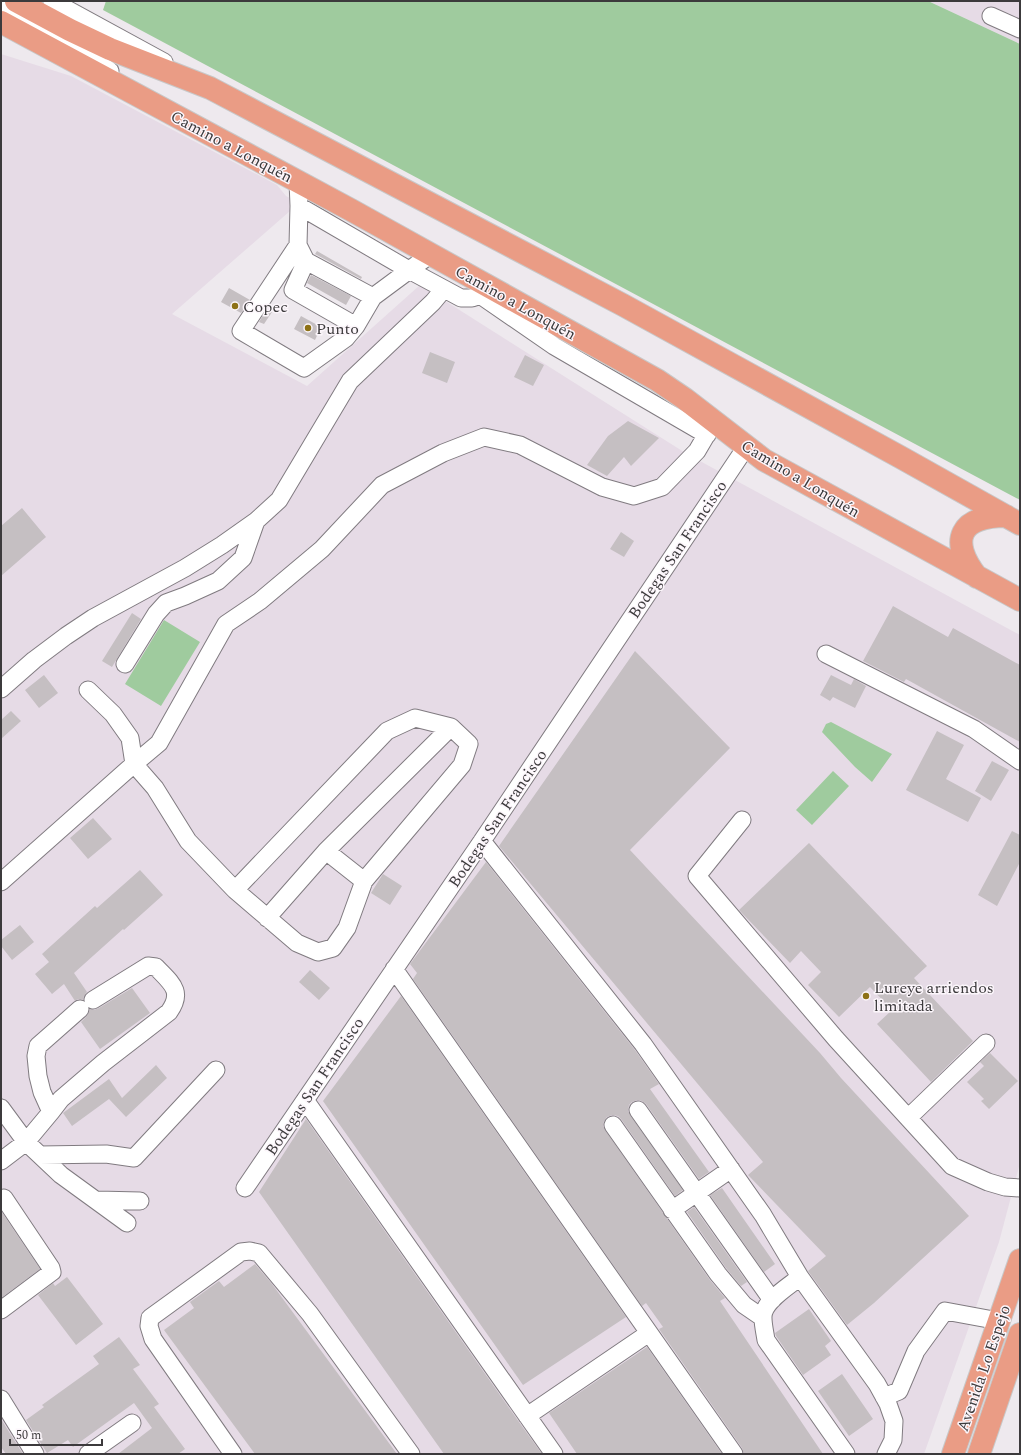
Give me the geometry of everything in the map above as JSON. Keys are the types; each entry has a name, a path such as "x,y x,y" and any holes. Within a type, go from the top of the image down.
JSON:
{"main road":[{"path":"16,1 70,30 110,49 210,88 623,305 1013,520"},
{"name":"Camino a Lonquén","path":"1,22 431,254 488,293 657,380 685,399 710,429 746,447 781,470 1020,600"},
{"path":"1,37 38,51 74,61"},
{"path":"977,577 971,570 963,555 961,543 963,533 969,525 988,517 1013,520"},
{"name":"Avenida Lo Espejo","path":"953,1454 1020,1260"},
{"name":"Avenida Lo Espejo","path":"979,1454 1020,1334"},
{"path":"972,1400 976,1398 985,1398 989,1400 995,1408"}],"street":[{"path":"52,1 210,88"},
{"path":"1,8 91,57 121,80 139,97"},
{"path":"991,16 1020,29"},
{"path":"298,181 298,245 306,261 374,296"},
{"path":"299,206 443,290 461,298 472,298 488,293"},
{"path":"298,245 241,331 304,368 346,338 356,326 374,296 431,254"},
{"path":"306,261 293,290 356,326"},
{"path":"1,689 34,660 93,618 185,568 256,521 279,500 350,381 433,302 443,290"},
{"path":"1,882 159,743 226,624 260,601 322,549 382,485 443,453 484,437 520,445 602,487 634,496 662,487 697,451 710,429"},
{"name":"Bodegas San Francisco","path":"245,1188 482,841 746,447"},
{"path":"125,664 156,614 166,602 185,596 218,581 243,558 256,521"},
{"path":"826,654 974,729 1020,761"},
{"path":"88,690 114,714 130,738 134,764 155,788 188,841 235,890 267,918 297,943 318,952 333,948 347,928 364,881 462,765 469,744 451,727 415,718 387,731 235,890"},
{"path":"267,918 326,851 451,727"},
{"path":"742,820 697,876 836,1038 952,1166 988,1182 1005,1187 1020,1188"},
{"path":"482,841 643,1044 763,1215 800,1277 876,1384 884,1397 894,1421 893,1440 886,1454"},
{"path":"326,851 364,881"},
{"path":"1,1161 26,1142 51,1112 60,1099 103,1063 169,1012 176,1002 176,995 173,986 156,967 148,966 86,1004 38,1046 36,1056 38,1076 42,1092 51,1112"},
{"path":"394,969 734,1454"},
{"path":"908,1118 986,1043"},
{"path":"40,1155 106,1154 134,1158 216,1070"},
{"path":"305,1100 554,1454"},
{"path":"1,1108 26,1142 61,1175 127,1223"},
{"path":"638,1110 772,1300"},
{"path":"612,1125 718,1274 739,1300 762,1318"},
{"path":"672,1210 731,1169"},
{"path":"1,1310 52,1272 51,1268 4,1198"},
{"path":"97,1200 140,1201"},
{"path":"232,1454 153,1339 149,1326 150,1318 241,1252 250,1251 259,1253 310,1314 411,1454"},
{"path":"800,1277 767,1304 762,1318 766,1340 846,1454"},
{"path":"884,1397 899,1391 916,1351 945,1312 999,1320"},
{"path":"527,1416 649,1333"},
{"path":"1,1399 35,1454"},
{"path":"88,1454 132,1423"}],"shaded area":[{"path":"928,1 1020,1 1020,44"},
{"path":"1,54 71,76 277,185 286,196 292,199 292,208 290,211 172,314 307,386 420,285 687,454 1020,635 1020,1163 999,1242 924,1454 1,1454"}],"green space":[{"path":"106,1 928,1 1020,44 1020,500 103,10"},
{"path":"164,620 200,642 161,706 125,684"},
{"path":"831,722 892,754 872,782 855,767 822,732 826,724"},
{"path":"833,771 849,786 812,825 796,810"}],"building":[{"path":"317,251 362,277 361,279 315,254"},
{"path":"311,275 351,296 346,305 307,283"},
{"path":"229,288 250,300 241,313 221,302"},
{"path":"267,309 272,312 264,324 259,322"},
{"name":"Punto","path":"301,316 321,327 315,340 294,329"},
{"path":"430,352 455,362 447,383 422,373"},
{"path":"525,355 544,365 533,386 514,377"},
{"path":"628,421 659,438 631,466 624,457 607,476 587,465 608,436"},
{"path":"22,508 46,537 1,576 1,526"},
{"path":"621,532 634,541 624,557 610,549"},
{"path":"893,606 948,637 953,628 1020,665 1020,742 906,679 904,682 863,661"},
{"path":"132,613 141,619 112,667 102,661"},
{"path":"635,651 730,748 630,850 820,1053 841,1078 969,1216 874,1303 847,1325 808,1271 826,1256 748,1175 763,1162 499,846"},
{"path":"44,675 58,693 39,708 25,690"},
{"path":"831,675 851,685 854,679 866,686 855,708 833,697 830,701 820,695"},
{"path":"11,711 21,721 1,739 1,720"},
{"path":"937,731 964,745 946,779 981,798 968,822 906,790"},
{"path":"992,761 1009,770 991,801 975,791"},
{"path":"93,818 112,839 88,859 70,838"},
{"path":"1012,831 1020,835 1020,862 997,906 978,895"},
{"path":"809,843 927,966 914,978 973,1041 931,1082 877,1024 892,1010 870,987 839,1017 808,985 821,972 801,951 790,963 739,910"},
{"path":"486,862 635,1050 659,1084 650,1089 709,1172 699,1179 646,1104 642,1101 637,1100 632,1102 629,1105 628,1111 683,1190 675,1196 618,1116 612,1115 607,1117 603,1126 710,1280 725,1298 720,1301 823,1454 744,1454 742,1448 659,1329 663,1327 646,1303 642,1306 413,979 417,973 410,964"},
{"path":"140,870 163,895 74,973 87,992 83,1000 78,999 75,1001 64,984 52,994 35,974 49,962 42,954 95,906 97,908"},
{"path":"383,874 402,886 390,905 371,893"},
{"path":"20,925 34,942 12,960 1,946 1,940"},
{"path":"310,970 330,988 319,1000 299,982"},
{"path":"132,988 150,1013 100,1049 81,1022 86,1017 90,1009 94,1010 99,1008"},
{"path":"401,996 626,1317 523,1385 323,1101"},
{"path":"990,1053 1018,1081 989,1109 981,1101 984,1099 967,1082 984,1066 980,1062"},
{"path":"156,1065 167,1078 126,1117 109,1099 72,1126 63,1113 109,1079 122,1098"},
{"path":"306,1119 542,1454 444,1454 259,1192"},
{"path":"722,1188 775,1264 764,1272 710,1195"},
{"path":"694,1207 747,1282 741,1286 726,1268 687,1212"},
{"path":"1,1211 40,1269 1,1298"},
{"path":"255,1264 272,1284 397,1454 255,1454 164,1330 194,1308 190,1302 219,1281 224,1287"},
{"path":"67,1277 103,1324 76,1345 38,1295 53,1283 55,1286"},
{"path":"809,1309 831,1341 825,1346 831,1355 803,1375 775,1333"},
{"path":"119,1337 140,1365 133,1369 159,1404 154,1407 185,1449 178,1454 118,1454 152,1428 134,1403 73,1447 68,1440 47,1453 26,1420 44,1407 42,1405 99,1364 93,1356"},
{"path":"647,1347 722,1454 577,1454 549,1413"},
{"path":"842,1374 873,1419 849,1436 818,1391"},
{"path":"1,1419 23,1454 6,1454 1,1447"}],"place":[{"name":"Copec","path":"235,306"},
{"name":"Punto","path":"308,328"},
{"name":"Lureye arriendos limitada","path":"866,996"}]}
